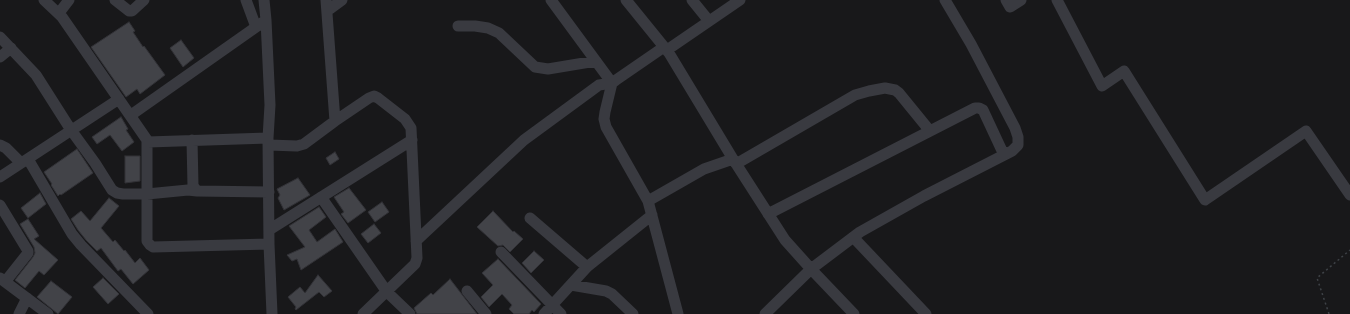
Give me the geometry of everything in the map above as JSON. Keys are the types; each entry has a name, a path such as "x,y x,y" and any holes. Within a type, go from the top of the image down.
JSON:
{"street":[{"path":"44,0 59,13 131,115 148,142 147,241 153,247 269,244"},
{"path":"59,13 69,0"},
{"path":"115,0 129,11 132,11 144,0"},
{"path":"246,0 256,27"},
{"path":"264,0 270,105 269,244 272,314"},
{"path":"335,121 326,6 342,0"},
{"path":"551,0 612,83 604,119 606,127 648,200 678,314"},
{"path":"626,0 666,48 735,162 785,240 854,314"},
{"path":"692,0 709,21"},
{"path":"416,241 517,145 599,85 612,83 740,0"},
{"path":"765,314 811,269 866,228 920,198 1012,151 1018,145 1018,137 1015,128 971,44 945,0"},
{"path":"1006,0 1010,7 1021,0"},
{"path":"1057,0 1102,86 1124,71 1205,200 1306,131 1350,195"},
{"path":"131,115 266,20"},
{"path":"458,26 475,26 496,31 535,67 548,69 596,61"},
{"path":"0,37 36,75 112,190 117,193 147,194 188,190 197,192 269,192"},
{"path":"0,57 11,48"},
{"path":"648,200 704,169 735,162 856,95 869,91 885,88 895,90 930,132"},
{"path":"148,142 192,140 269,142 297,146 304,144 335,121 374,96 405,119 411,128 417,258 415,264 363,314"},
{"path":"0,177 119,99"},
{"path":"768,214 975,108 983,110 1004,155"},
{"path":"192,140 193,186 197,192"},
{"path":"269,230 412,140"},
{"path":"0,144 25,161 72,234 148,314"},
{"path":"321,197 387,292 410,314"},
{"path":"0,204 28,251 28,253 3,280 48,314"},
{"path":"544,314 587,267 652,215"},
{"path":"530,218 587,267"},
{"path":"853,237 926,314"},
{"path":"501,252 561,314"},
{"path":"571,285 606,291 612,294 633,314"},
{"path":"467,291 486,314"},
{"path":"19,314 27,298"}],"path":[{"path":"1329,314 1317,278 1350,250"}],"building":[{"path":"129,22 135,31 133,32 143,47 144,46 165,75 140,94 137,89 126,97 91,47"},
{"path":"181,40 194,58 183,67 170,48"},
{"path":"121,117 128,129 126,130 134,142 122,151 110,135 97,144 92,137"},
{"path":"77,149 93,173 58,196 44,172"},
{"path":"335,152 339,159 330,165 326,158"},
{"path":"125,156 140,156 140,181 125,183"},
{"path":"298,178 310,195 284,210 278,198 280,195 277,189"},
{"path":"349,188 366,210 348,223 341,214 344,212 334,197"},
{"path":"40,193 46,204 28,218 21,208"},
{"path":"109,198 119,206 101,228 113,242 115,240 124,251 125,250 135,263 140,258 149,270 133,284 121,269 118,271 101,248 97,251 86,240 71,219 81,211 90,221"},
{"path":"382,202 389,212 375,222 368,212"},
{"path":"319,207 326,217 309,230 317,242 335,229 343,242 301,270 297,259 292,261 287,255 305,247 289,226"},
{"path":"493,211 513,232 514,231 523,239 510,252 503,245 498,246 477,227"},
{"path":"28,219 39,236 34,239 58,260 44,275 39,271 25,288 15,280 35,253 34,247 20,224"},
{"path":"374,224 381,233 368,243 361,234"},
{"path":"534,251 544,260 531,273 522,263"},
{"path":"498,259 541,304 534,312 532,310 529,314 514,314 509,309 512,305 502,294 489,307 481,297 493,285 482,273"},
{"path":"318,275 332,291 324,297 319,292 296,310 296,307 288,297 300,287 305,293"},
{"path":"103,278 119,294 108,304 93,287"},
{"path":"450,279 477,314 417,314 414,308 431,293 433,295"},
{"path":"51,281 72,297 58,314 37,297"}]}
